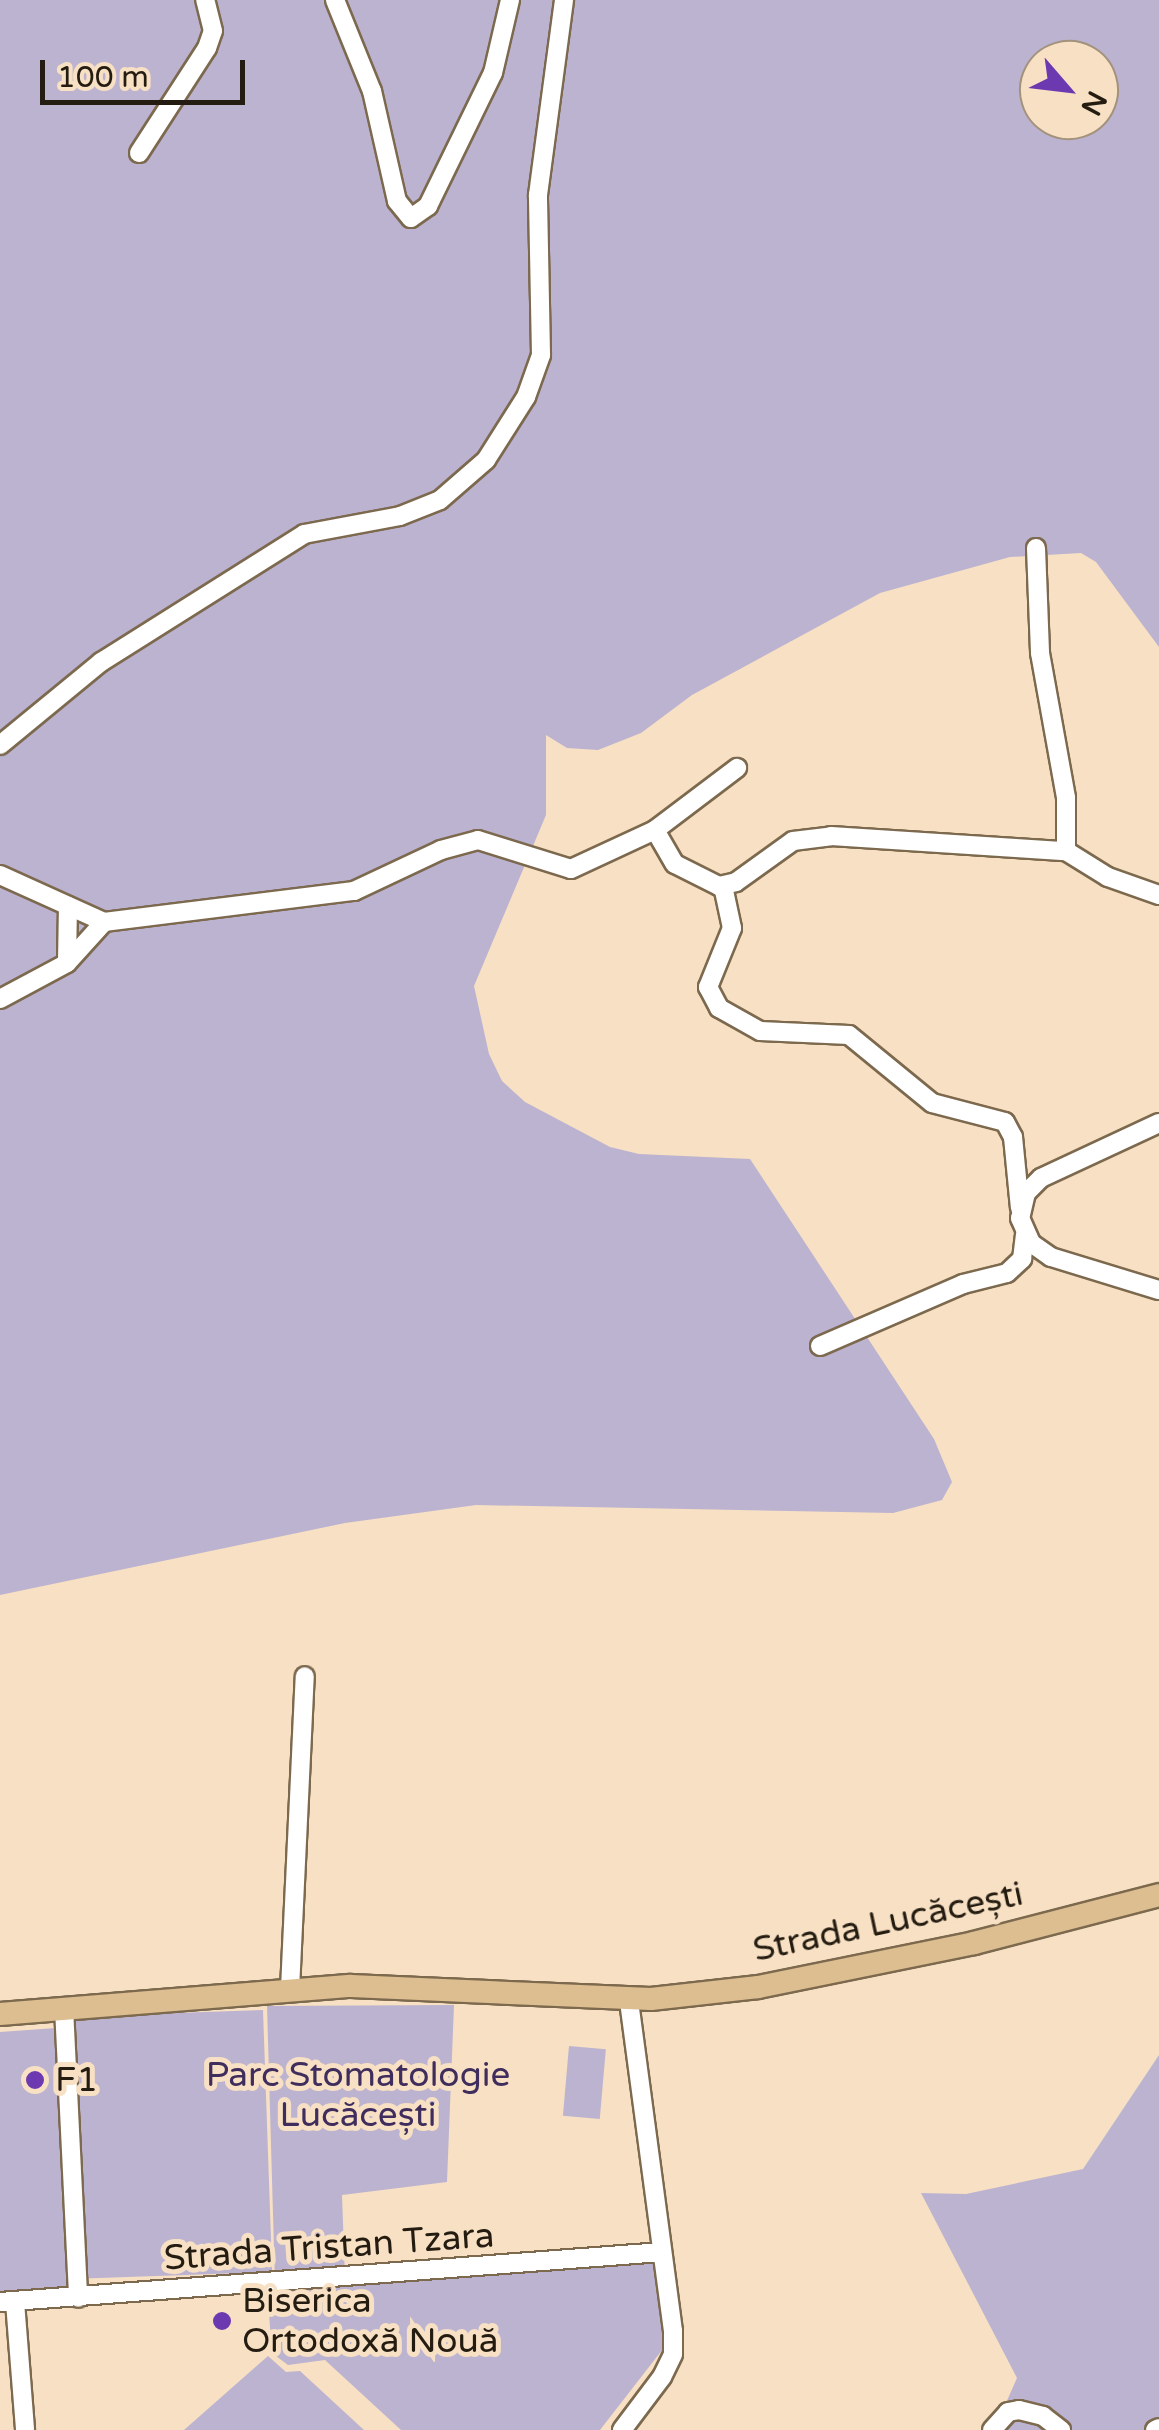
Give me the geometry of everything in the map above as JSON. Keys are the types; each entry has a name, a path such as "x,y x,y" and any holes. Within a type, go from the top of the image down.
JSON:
{"main road":[{"name":"Strada Lucăcești","path":"0,2014 290,1989 389,1987 629,2000 758,1987 974,1943 1159,1895"}],"street":[{"path":"140,154 206,48 213,31 206,0"},
{"path":"335,0 372,91 398,201 411,218 428,206 493,73 510,0"},
{"path":"0,745 100,662 304,534 400,516 440,500 486,460 526,397 541,355 538,196 564,0"},
{"path":"1036,548 1040,653 1066,798 1066,851"},
{"path":"0,874 104,922 370,887 464,842 492,842 571,869 655,830 737,768"},
{"path":"655,830 676,864 723,886"},
{"path":"723,886 793,840 817,836 972,840 1066,851 1108,877 1159,895"},
{"path":"723,886 732,928 708,986 719,1008 760,1030 849,1035 932,1103 1004,1122 1013,1137 1026,1236 1022,1259 1006,1274 963,1284 820,1346"},
{"path":"67,962 68,906"},
{"path":"0,999 67,962 104,922"},
{"path":"1020,1208 1041,1178 1159,1123"},
{"path":"1026,1236 1039,1250 1083,1271 1159,1290"},
{"path":"290,1989 305,1676"},
{"path":"622,2430 673,2354 629,2000"},
{"path":"64,2008 78,2298"},
{"name":"Strada Tristan Tzara","path":"8,2302 662,2252"},
{"path":"8,2302 25,2430"},
{"path":"992,2430 1008,2412 1019,2410 1043,2416 1061,2430"}],"green space":[{"path":"0,0 1159,0 1159,647 1096,562 1081,553 1010,557 880,593 692,695 641,733 598,750 567,748 546,735 546,815 474,986 489,1054 502,1081 525,1102 610,1147 639,1154 750,1159 934,1439 952,1482 942,1500 893,1513 476,1505 345,1523 0,1595"},
{"name":"Parc Stomatologie Lucăcești","path":"454,2005 447,2182 342,2195 345,2278 275,2284 267,2006"},
{"path":"263,2010 272,2272 84,2278 75,2017"},
{"path":"56,2028 73,2289 0,2295 0,2032"},
{"path":"569,2046 606,2049 600,2119 563,2116"},
{"path":"1159,2055 1159,2430 994,2430 1017,2378 921,2193 966,2194 1083,2169"},
{"path":"653,2253 666,2345 600,2430 401,2430 325,2360 288,2365 272,2353 267,2288"},
{"path":"268,2356 286,2372 300,2371 364,2430 184,2430"}],"place":[{"name":"F1","path":"35,2080"},
{"name":"Biserica Ortodoxă Nouă","path":"222,2321"}]}
